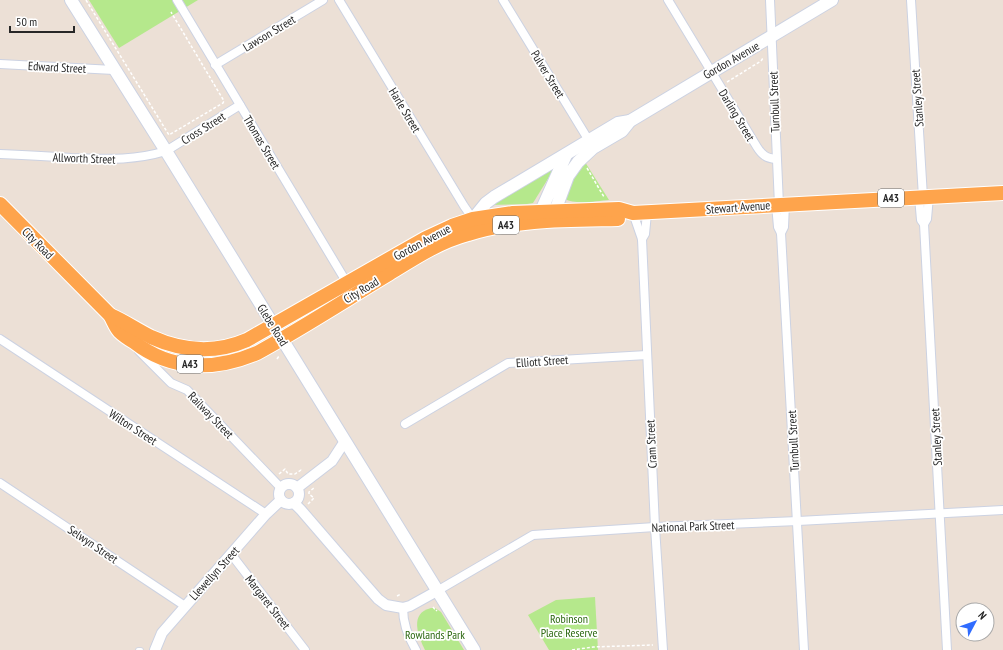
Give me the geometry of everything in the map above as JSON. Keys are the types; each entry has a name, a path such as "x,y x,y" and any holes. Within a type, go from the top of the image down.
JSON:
{"highway":[{"name":"Stewart Avenue","path":"473,219 513,213 548,214 620,209 640,213 1003,193"},
{"name":"City Road","path":"0,204 110,315 119,331 140,347 154,355 175,362 198,366 227,363 242,359 257,352 282,339 418,256 444,242 483,230 513,224 548,214"},
{"name":"Gordon Avenue","path":"273,325 426,238 452,226 473,219"},
{"name":"City Road","path":"110,315 126,322 152,337 167,343 196,350 220,349 237,345 273,325"}],"main road":[{"name":"Glebe Road","path":"71,0 474,650"},
{"name":"Gordon Avenue","path":"473,219 486,203 494,197 566,155 622,130 630,121 711,71 772,37 832,0"},
{"name":"Gordon Avenue","path":"548,214 570,172 591,144"},
{"path":"548,214 566,155"}],"street":[{"name":"Thomas Street","path":"177,0 347,283"},
{"name":"Lawson Street","path":"215,65 323,0"},
{"name":"Harle Street","path":"339,0 473,219"},
{"name":"Pulver Street","path":"503,0 591,144"},
{"name":"Darling Street","path":"668,0 759,151 768,158 776,158"},
{"name":"Turnbull Street","path":"770,0 776,158 780,205 778,227 781,233 804,650"},
{"name":"Stanley Street","path":"911,0 924,197 927,219 924,224 947,650"},
{"name":"Edward Street","path":"0,64 114,70"},
{"name":"Cross Street","path":"166,151 240,105"},
{"name":"Allworth Street","path":"0,154 116,160 139,158 166,151"},
{"name":"Cram Street","path":"640,213 644,234 642,239"},
{"name":"Cram Street","path":"640,213 655,527 663,650"},
{"name":"Railway Street","path":"119,331 171,383 187,390 281,488"},
{"name":"Wilton Street","path":"0,339 266,514"},
{"name":"Elliott Street","path":"406,424 508,363 647,355"},
{"path":"297,488 332,461 345,441"},
{"name":"Selwyn Street","path":"0,483 185,606"},
{"path":"290,484 297,488 299,497 294,503 287,504 281,500 279,494 281,488 290,484"},
{"name":"Llewellyn Street","path":"155,650 162,633 230,554 266,514 281,500"},
{"path":"294,503 378,599 386,605 403,608 404,624 416,650"},
{"name":"National Park Street","path":"403,608 417,604 533,535 655,527 1003,510"},
{"name":"Margaret Street","path":"230,554 305,650"}],"path":[{"path":"86,0 170,135 224,102 171,12"},
{"path":"726,76 728,81 761,61 763,58"},
{"path":"586,167 604,196"},
{"path":"280,474 284,469 288,474 295,474 301,470 303,471"},
{"path":"307,504 314,498 309,494 309,492 315,487"},
{"path":"434,607 436,611 438,610"},
{"path":"572,650 593,647 653,645"}],"green space":[{"path":"89,0 198,0 119,48"},
{"path":"585,162 609,200 574,202 565,199 564,190"},
{"path":"554,167 533,203 489,205"},
{"name":"Robinson Place Reserve","path":"595,597 598,650 549,650 528,615 556,600"},
{"name":"Rowlands Park","path":"435,608 441,612 464,650 425,650 417,626 420,615 424,611"}]}
